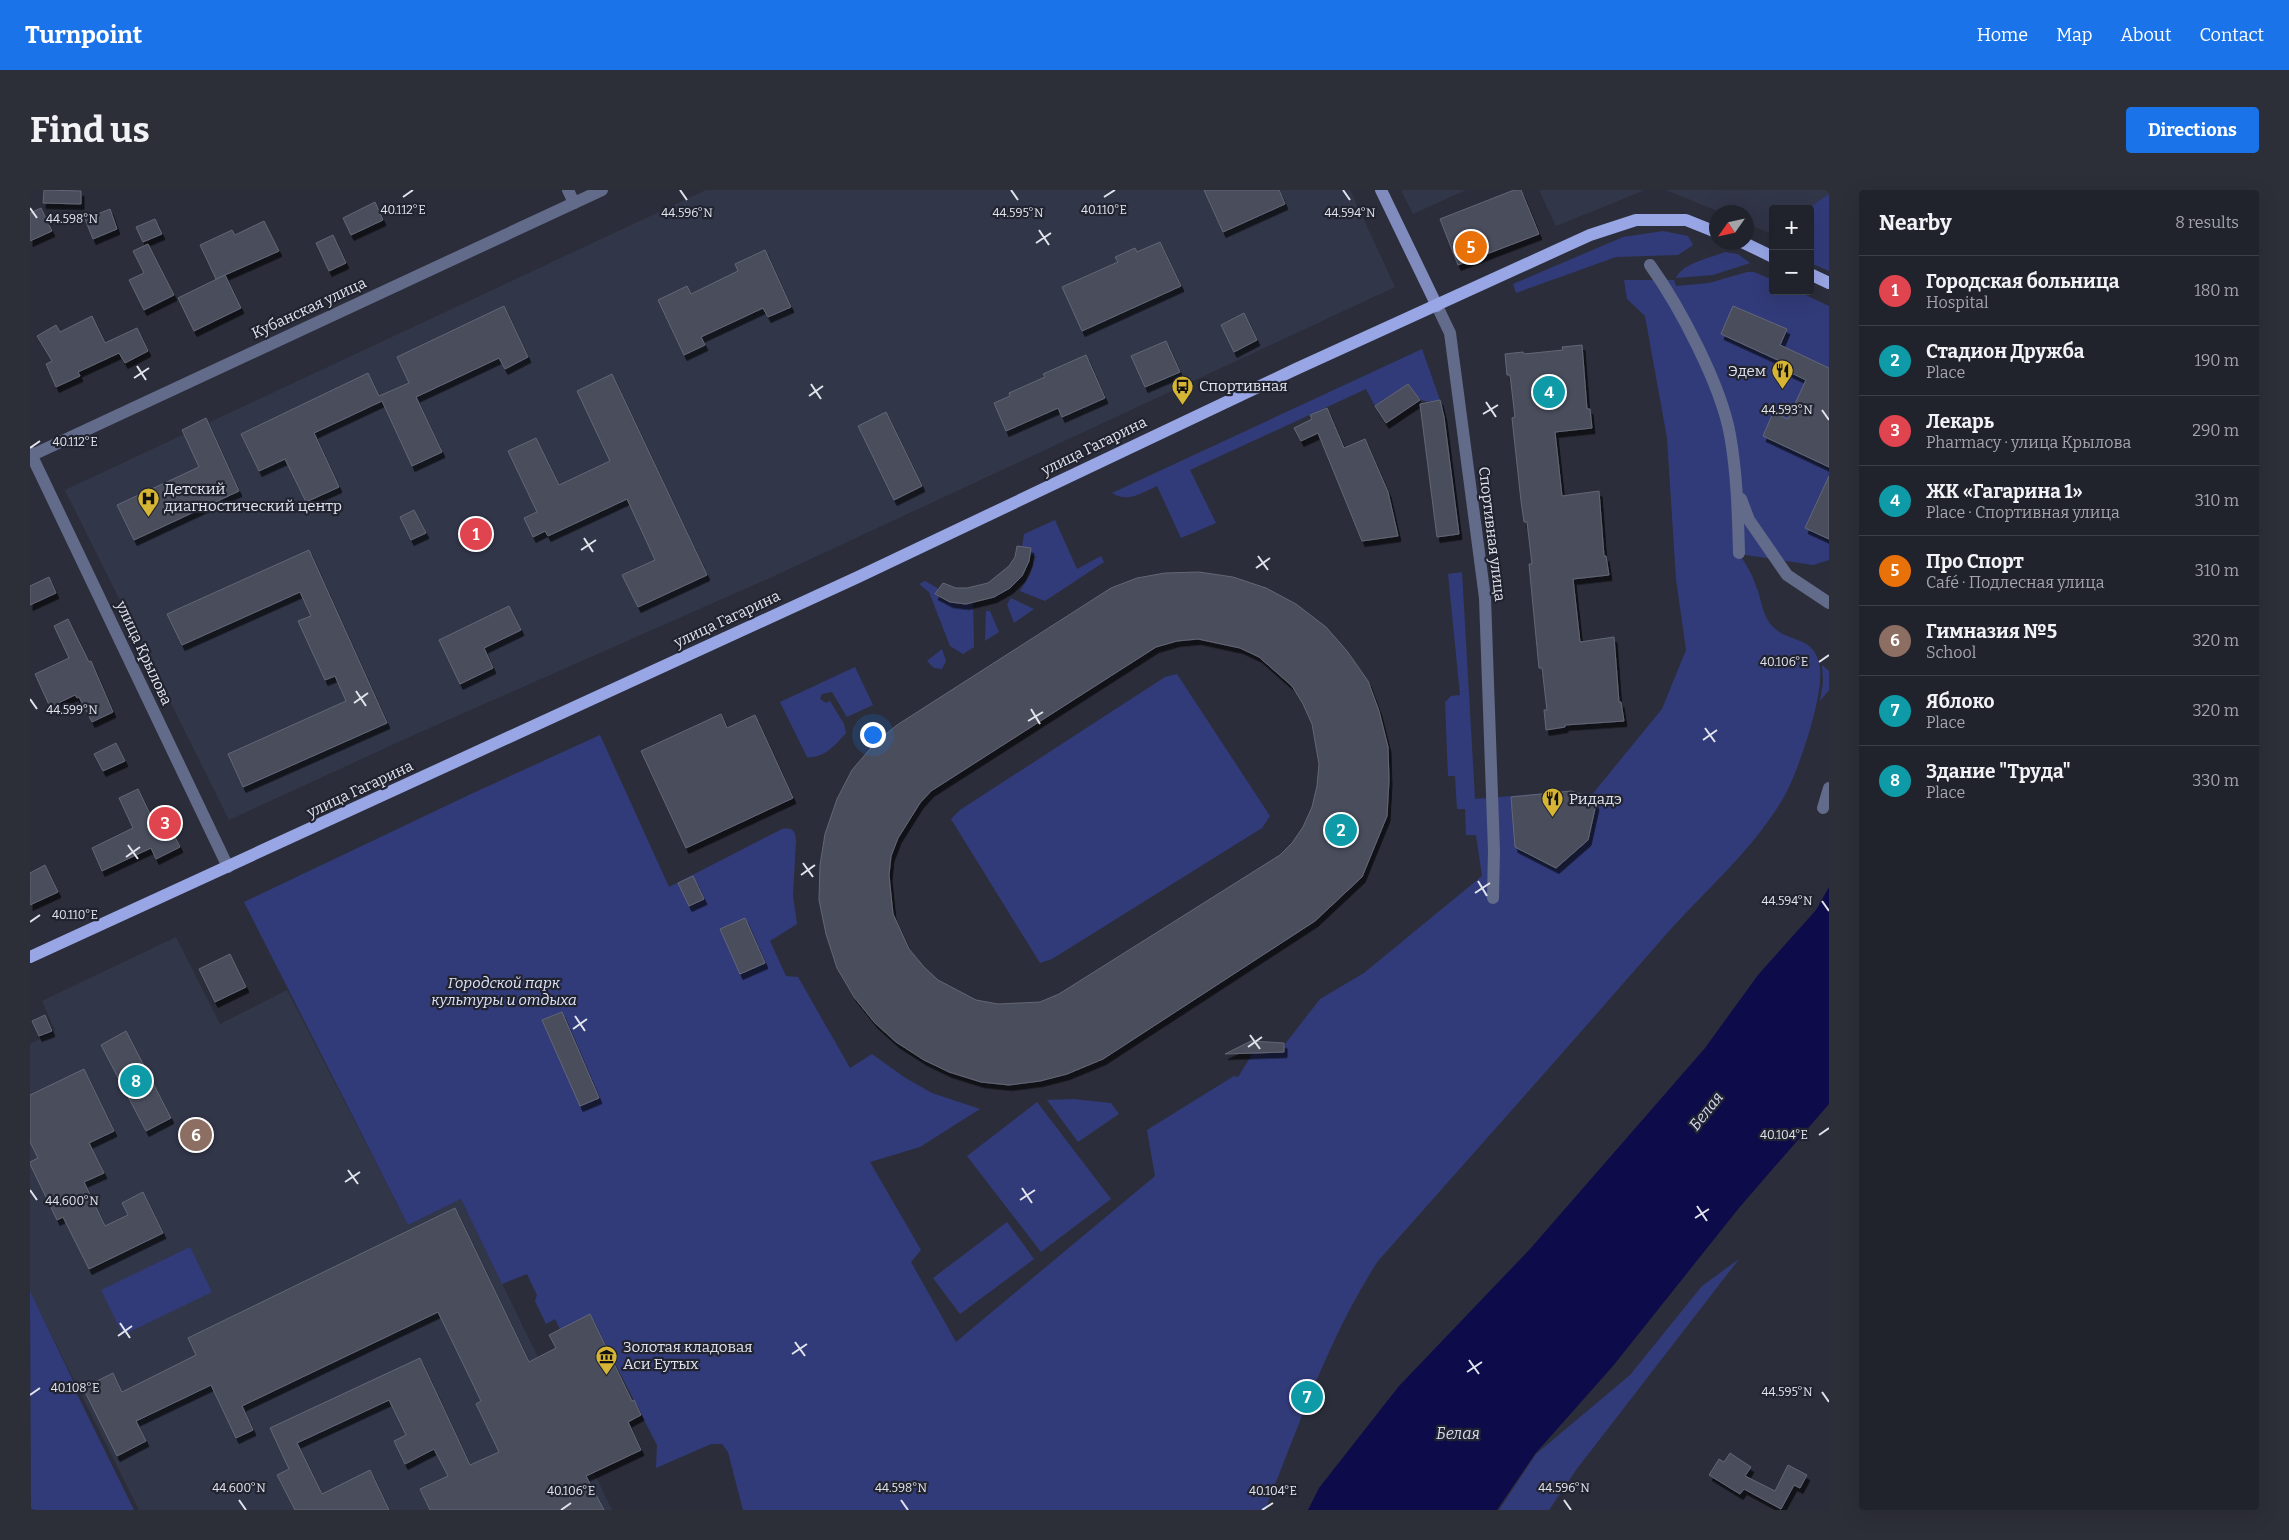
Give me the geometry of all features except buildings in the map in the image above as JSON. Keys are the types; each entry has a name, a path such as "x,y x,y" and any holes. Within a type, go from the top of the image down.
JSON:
{"main road":[{"name":"Спортивная улица","path":"1381,190 1437,306"},
{"name":"улица Гагарина","path":"30,957 858,577 1260,386 1590,235 1636,220 1686,220 1709,229"},
{"path":"1754,248 1769,255"},
{"path":"1814,276 1829,283"}],"street":[{"path":"568,190 574,203"},
{"name":"Кубанская улица","path":"31,455 602,190"},
{"path":"1650,265 1663,284 1696,346 1720,399 1730,434 1736,481 1739,553"},
{"name":"Спортивная улица","path":"1437,306 1450,334 1484,598 1494,851 1493,898"},
{"name":"улица Крылова","path":"31,455 228,867"},
{"path":"1736,481 1749,520 1787,575 1829,604"},
{"path":"1823,808 1829,788"}],"shaded area":[{"path":"706,190 1350,190 1395,287 772,577 407,738 229,820 65,490"},
{"path":"1401,190 1466,190 1413,214"},
{"path":"1539,190 1645,190 1556,226"},
{"path":"1666,190 1829,190 1829,194 1813,205 1769,205 1769,233 1754,227 1754,205 1709,205 1709,208"},
{"path":"176,937 220,1024 287,990 408,1225 461,1199 612,1510 139,1510 30,1292 30,1044 55,1031 42,1001"}],"green space":[{"path":"1829,194 1829,271 1814,265 1813,205"},
{"path":"1663,231 1688,236 1693,245 1678,255 1616,257 1516,293 1513,284 1623,237"},
{"path":"1725,252 1738,254 1750,263 1713,275 1676,278 1684,268"},
{"name":"Городской парк культуры и отдыха","path":"1747,272 1754,272 1769,278 1769,295 1806,295 1829,306 1829,560 1813,565 1739,554 1753,577 1769,623 1780,633 1808,646 1818,658 1820,682 1818,697 1809,733 1797,768 1785,795 1743,852 1662,939 1378,1261 1360,1290 1329,1351 1265,1510 743,1510 728,1452 722,1444 711,1444 656,1468 657,1445 590,1315 560,1329 555,1319 546,1324 535,1301 537,1295 527,1274 502,1284 461,1199 408,1225 244,902 600,735 669,887 782,829 793,830 796,841 793,895 797,924 770,941 786,976 798,977 850,1068 872,1054 904,1077 932,1093 980,1109 920,1147 870,1162 921,1250 911,1262 956,1342 1155,1176 1147,1130 1234,1076 1238,1077 1253,1053 1281,1052 1282,1048 1320,999 1364,973 1482,876 1476,835 1466,835 1465,809 1457,809 1455,776 1448,776 1445,702 1451,696 1460,695 1448,574 1462,572 1475,799 1571,791 1590,797 1662,709 1686,650 1676,579 1667,438 1645,316 1627,299 1624,280 1674,280 1676,286 1709,283"},
{"path":"1422,349 1440,400 1421,400 1408,384 1375,406 1366,389 1190,470 1216,523 1181,538 1157,486 1129,497 1118,496 1112,493"},
{"path":"1055,520 1077,569 1101,556 1104,562 1045,601 1020,591 1030,575 1036,556 1030,555 1022,547 1024,534"},
{"path":"925,581 939,589 935,595 950,602 973,603 974,647 963,654 950,646 929,592 919,584"},
{"path":"1011,598 1034,609 1014,623 1007,604"},
{"path":"986,611 990,611 999,632 985,641"},
{"path":"942,649 946,661 942,669 934,668 927,661"},
{"path":"1822,665 1829,671 1829,690 1820,701 1823,683"},
{"path":"855,667 873,705 847,717 832,692 822,694 820,699 826,703 830,701 844,724 846,733 834,746 824,753 819,756 807,757 780,702"},
{"path":"1177,674 1270,816 1262,828 1052,959 1040,963 951,819 960,810 1165,677"},
{"path":"1073,1099 1111,1103 1119,1114 1078,1142 1047,1100"},
{"path":"1037,1102 1111,1199 1041,1252 967,1156"},
{"path":"1007,1222 1034,1259 960,1314 933,1278"},
{"path":"190,1247 212,1292 123,1335 101,1290"},
{"path":"1739,1259 1576,1470 1549,1510 1499,1510 1536,1454 1630,1375 1702,1286"},
{"path":"30,1291 76,1387 75,1390 134,1510 31,1510"}],"water":[{"name":"Белая","path":"1829,887 1829,1104 1739,1208 1613,1366 1535,1454 1497,1510 1308,1510 1319,1488 1399,1386 1530,1249 1705,1048 1758,975 1816,910"}],"place":[{"name":"Про Спорт","path":"1471,247"},
{"name":"Эдем","path":"1782,390"},
{"name":"ЖК «Гагарина 1»","path":"1549,392"},
{"name":"Спортивная","path":"1183,405"},
{"name":"Детский диагностический центр","path":"148,517"},
{"name":"Городская больница","path":"476,534"},
{"name":"Ридадэ","path":"1553,818"},
{"name":"Лекарь","path":"165,823"},
{"name":"Стадион Дружба","path":"1341,830"},
{"name":"Здание \"Труда\"","path":"136,1081"},
{"name":"Гимназия №5","path":"196,1135"},
{"name":"Золотая кладовая Аси Еутых","path":"607,1375"},
{"name":"Яблоко","path":"1307,1397"}]}
